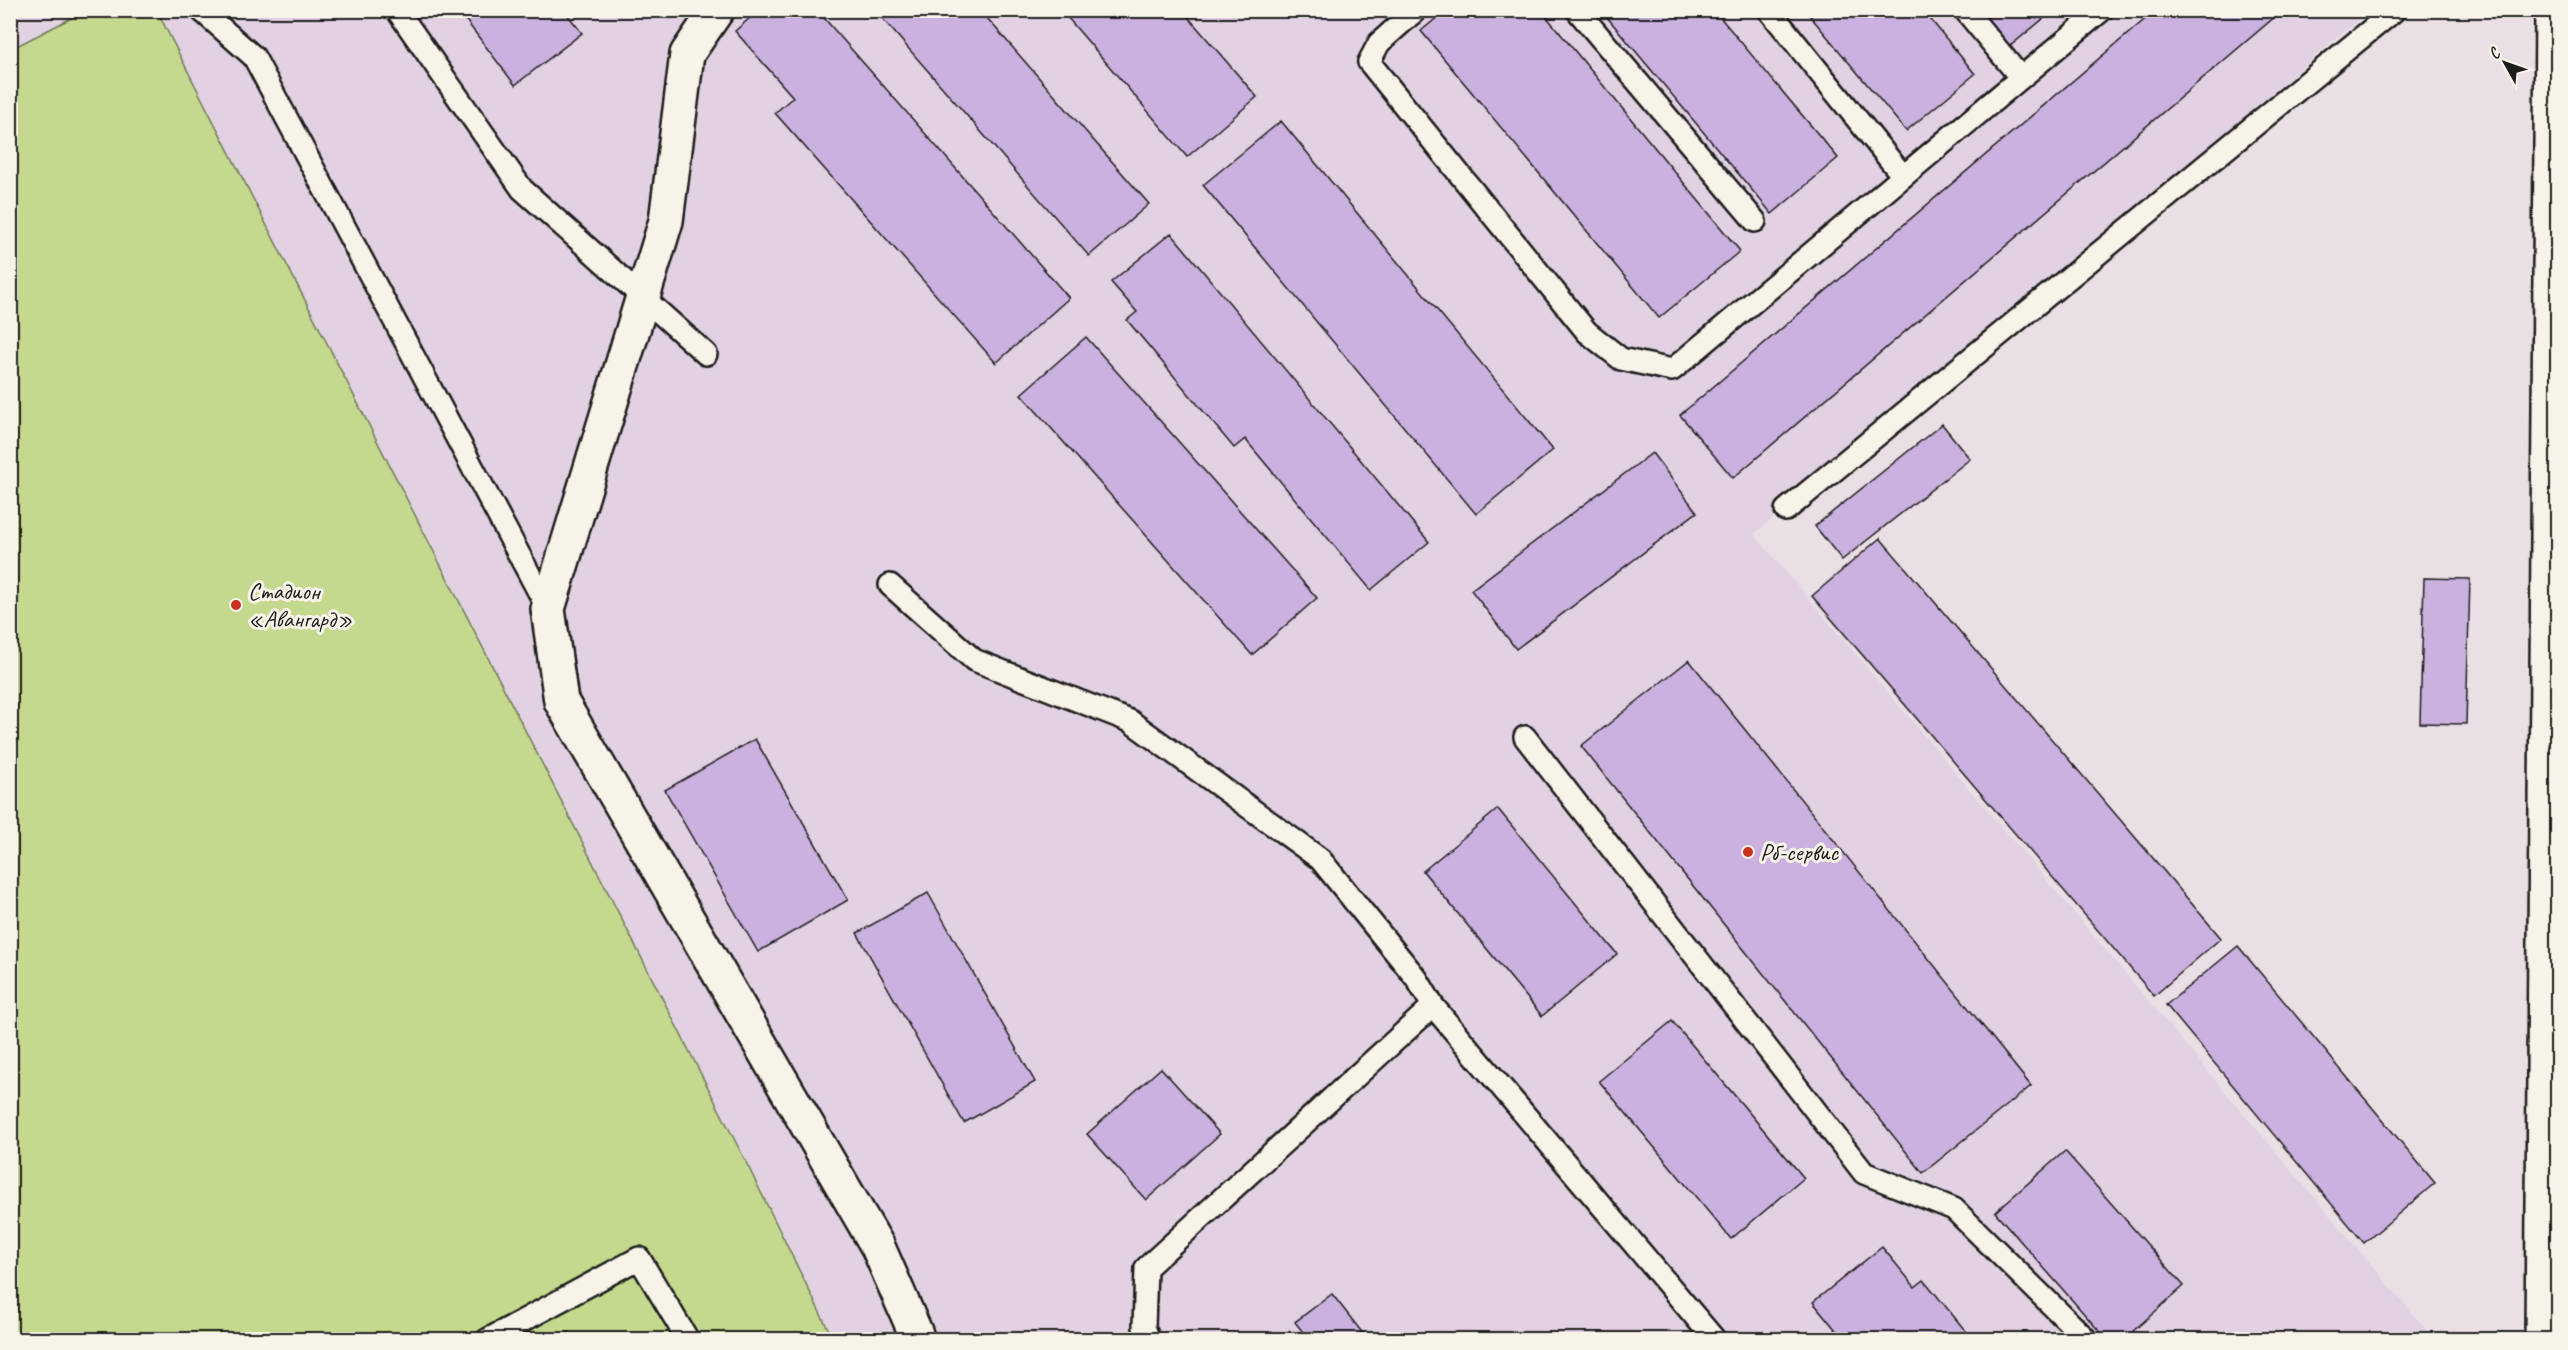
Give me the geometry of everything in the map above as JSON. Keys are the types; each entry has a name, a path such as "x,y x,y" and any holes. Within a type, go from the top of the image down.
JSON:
{"street":[{"path":"717,10 687,54 666,221 641,297 549,609 561,701 878,1247 916,1334"},
{"path":"2542,1340 2550,1203 2552,10"}],"lane":[{"path":"201,10 254,57 549,609"},
{"path":"397,10 522,189 706,354"},
{"path":"1416,10 1379,42 1369,62 1587,332 1621,358 1672,370 2102,10"},
{"path":"1577,10 1755,221"},
{"path":"1769,10 1903,176"},
{"path":"1965,10 2021,78"},
{"path":"1786,510 2395,10"},
{"path":"890,585 974,660 1130,721 1320,859 1417,979 1433,1006 1714,1340"},
{"path":"1526,737 1864,1173 1954,1209 2087,1340"},
{"path":"1149,1340 1144,1327 1146,1268 1433,1006"},
{"path":"487,1340 639,1258 688,1340"}],"shaded area":[{"path":"11,10 85,10 85,11 11,49"},
{"path":"157,11 2368,11 1754,534 2434,1339 833,1339 745,1160"}],"green space":[{"name":"Стадион «Авангард»","path":"85,11 157,11 745,1160 833,1339 11,1339 11,49"}],"building":[{"path":"458,10 564,10 582,33 515,85"},
{"path":"759,10 817,10 1069,298 996,363 775,113 793,97 735,31"},
{"path":"875,10 980,10 1149,204 1089,256"},
{"path":"1061,10 1182,10 1257,97 1187,157"},
{"path":"1446,10 1541,10 1740,251 1659,318 1421,31"},
{"path":"1601,10 1714,10 1838,158 1772,214"},
{"path":"1805,10 1923,10 1975,74 1906,131"},
{"path":"1971,10 2054,10 2004,51"},
{"path":"2156,10 2283,10 1733,478 1680,415"},
{"path":"1281,121 1553,450 1476,514 1203,185"},
{"path":"1171,233 1429,542 1371,590 1245,439 1234,448 1127,320 1137,312 1111,282"},
{"path":"1086,337 1317,598 1252,655 1021,394"},
{"path":"1942,424 1970,459 1842,560 1815,526"},
{"path":"1652,453 1697,512 1516,649 1471,590"},
{"path":"1880,538 2221,938 2154,996 1812,596"},
{"path":"2424,578 2470,579 2466,724 2420,723"},
{"path":"1689,660 2031,1086 1923,1173 1581,746"},
{"path":"755,739 848,900 758,952 665,790"},
{"path":"1498,809 1617,954 1542,1016 1423,871"},
{"path":"928,893 1035,1082 964,1123 857,933"},
{"path":"2238,946 2435,1183 2364,1243 2166,1005"},
{"path":"1672,1021 1804,1178 1731,1239 1599,1081"},
{"path":"1161,1068 1220,1134 1146,1200 1087,1134"},
{"path":"2065,1151 2184,1286 2123,1340 2107,1340 1995,1212"},
{"path":"1882,1247 1915,1287 1924,1280 1973,1340 1844,1340 1813,1302"},
{"path":"1332,1294 1368,1340 1309,1340 1295,1322"},
{"path":"569,1332 573,1340 555,1340"}],"place":[{"name":"Стадион «Авангард»","path":"236,605"},
{"name":"Рб-сервис","path":"1748,852"}]}
